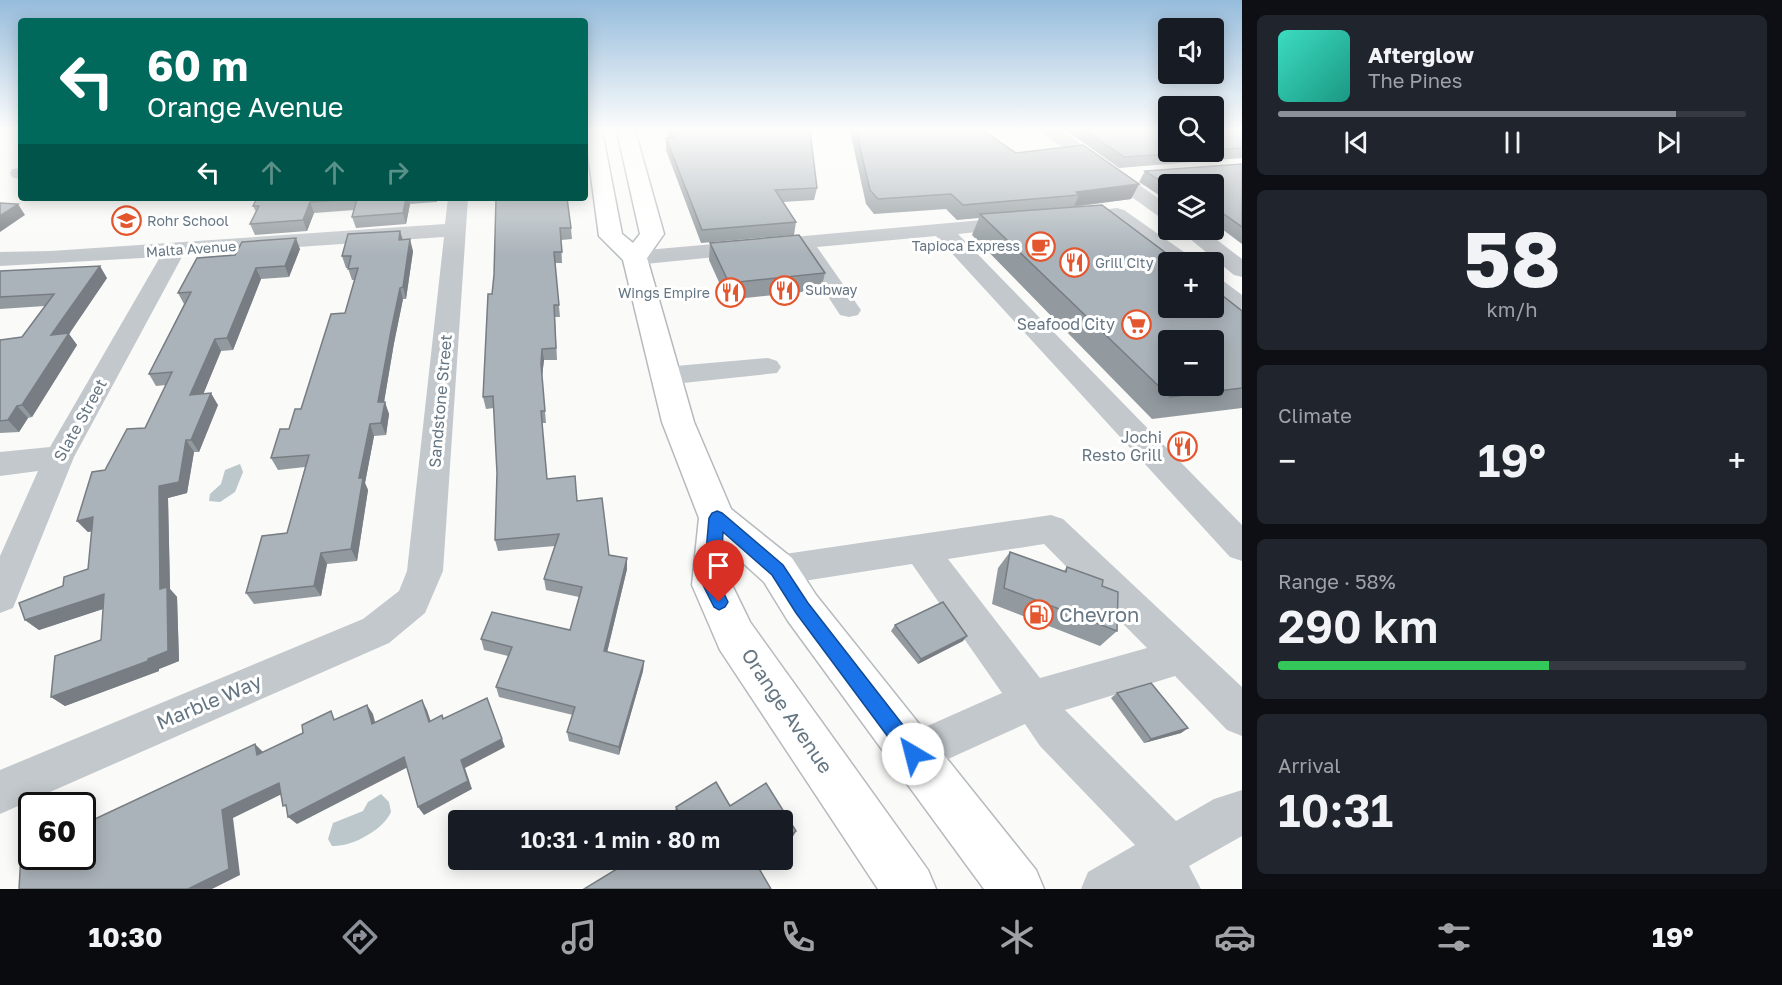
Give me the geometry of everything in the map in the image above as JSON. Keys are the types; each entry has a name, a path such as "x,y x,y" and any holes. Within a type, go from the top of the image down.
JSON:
{"main road":[{"path":"600,172 611,236 635,258 652,234 636,172"},
{"name":"Orange Avenue","path":"635,258 664,376 678,422 717,518 712,585 735,636 909,889"},
{"name":"Orange Avenue","path":"717,518 778,570 802,608 1017,889"}],"street":[{"path":"1110,172 1158,207"},
{"path":"1115,176 1146,173"},
{"name":"Sandstone Street","path":"412,602 425,571 458,201"},
{"path":"635,258 1117,214 1169,252"},
{"path":"941,229 1242,547"},
{"name":"Malta Avenue","path":"0,259 51,258 455,230"},
{"path":"1204,240 1242,270"},
{"path":"803,242 849,310"},
{"name":"Slate Street","path":"0,597 58,457 175,250"},
{"path":"1224,292 1242,306"},
{"path":"664,376 768,367"},
{"path":"0,464 58,457"},
{"path":"778,570 1052,529 1242,715"},
{"path":"920,549 1055,730 1168,866"},
{"name":"Marble Way","path":"0,792 376,631 412,602"},
{"path":"913,754 1032,700 1181,656"},
{"path":"1105,889 1168,866 1230,815 1242,813"}],"shaded area":[{"path":"240,464 243,472 235,492 220,502 209,501 210,494 221,484 225,470"},
{"path":"381,794 389,802 391,812 387,819 366,836 349,844 332,846 328,839 333,823 363,811 368,802"}],"building":[{"path":"679,172 815,172 817,188 775,190 796,222 702,230"},
{"path":"866,172 1122,172 1139,184 1076,192 1079,195 963,205 951,194 878,199 870,190"},
{"path":"1147,172 1242,172 1242,227 1224,214 1224,174 1158,174 1158,179"},
{"path":"256,201 326,201 310,202 303,220 250,224 259,206 253,206"},
{"path":"356,201 405,201 403,213 352,217"},
{"path":"496,201 567,201 571,228 560,228 562,252 554,252 559,305 554,305 556,348 542,349 545,411 541,411 547,479 575,476 577,501 602,498 609,555 627,558 604,651 644,661 619,747 567,732 575,707 496,687 512,647 481,639 492,612 570,630 582,587 544,579 559,534 495,540 497,473 493,396 483,397 488,294 492,294"},
{"path":"0,203 18,204 0,216"},
{"path":"1102,205 1165,252 1158,252 1158,318 1224,318 1224,297 1242,311 1242,388 1224,390 1224,330 1158,330 1158,385 980,214"},
{"path":"400,231 399,240 410,239 403,287 400,288 378,402 385,402 381,423 370,424 359,478 363,478 351,549 321,553 314,586 246,593 262,536 287,533 309,455 271,458 280,429 289,429 295,409 301,409 331,314 345,313 358,268 348,269 351,256 342,256 348,234"},
{"path":"799,235 825,273 729,283 710,243"},
{"path":"296,238 285,266 256,268 227,338 215,339 190,395 211,393 191,440 186,440 179,482 159,486 160,589 167,587 168,651 148,661 51,697 55,656 101,640 104,594 25,620 19,603 63,586 64,577 88,569 93,517 77,521 92,472 105,470 127,429 145,428 172,372 149,374 191,292 178,293 197,258 235,255 242,242"},
{"path":"100,266 51,335 69,333 22,405 17,406 8,420 0,421 0,340 22,337 54,294 0,297 0,271"},
{"path":"1010,552 1066,572 1067,567 1103,580 1102,586 1118,592 1117,631 1004,588"},
{"path":"943,602 967,636 921,659 895,625"},
{"path":"1151,683 1188,728 1151,739 1117,693"},
{"path":"487,698 502,739 461,760 468,781 418,807 404,757 288,817 286,805 283,806 279,783 222,810 229,869 188,889 19,889 20,870 96,870 96,818 255,744 257,755 303,733 302,725 331,711 334,720 367,705 372,724 422,700 429,722 442,715 443,719"},
{"path":"716,782 730,806 766,783 783,810 678,810 676,807"},
{"path":"615,870 760,870 771,889 584,889"}],"place":[{"name":"Rohr School","path":"126,221"},
{"name":"Tapioca Express","path":"1041,246"},
{"name":"Grill City","path":"1074,263"},
{"name":"Subway","path":"784,290"},
{"name":"Wings Empire","path":"731,293"},
{"name":"Seafood City","path":"1136,324"},
{"name":"Jochi Resto Grill","path":"1183,446"},
{"name":"Chevron","path":"1038,615"}],"route":[{"path":"719,602 712,585 717,518 778,570 802,608 913,754"}]}
